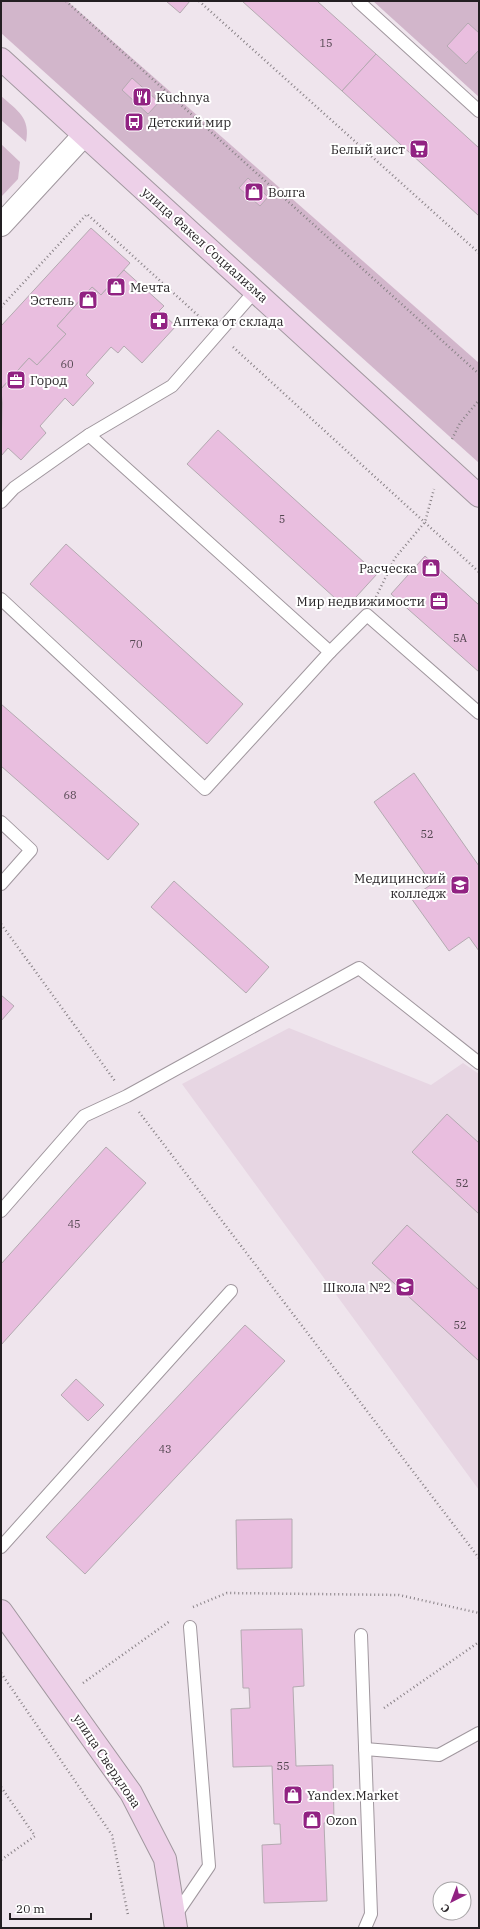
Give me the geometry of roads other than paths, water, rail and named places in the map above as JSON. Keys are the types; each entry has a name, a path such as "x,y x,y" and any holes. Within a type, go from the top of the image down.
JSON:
{"main road":[{"name":"улица Факел Социализма","path":"1,59 479,496"},
{"name":"улица Свердлова","path":"3,1619 63,1697 131,1793 165,1859 176,1922"}],"street":[{"path":"1,225 84,135"}],"lane":[{"path":"358,1 479,111"},
{"path":"1,502 14,488 89,435 172,386 255,291"},
{"path":"89,435 330,652"},
{"path":"1,599 205,789 330,652 367,615 479,713"},
{"path":"1,822 31,850 1,884"},
{"path":"1,1211 84,1116 127,1096 359,968 479,1063"},
{"path":"1,1547 231,1291"},
{"path":"176,1922 209,1866 190,1628"},
{"path":"361,1635 371,1914 364,1928"},
{"path":"365,1749 439,1754 479,1733"}],"place":[{"name":"Kuchnya","path":"142,97"},
{"name":"Детский мир","path":"134,122"},
{"name":"Белый аист","path":"419,149"},
{"name":"Волга","path":"254,192"},
{"name":"Мечта","path":"116,287"},
{"name":"Эстель","path":"88,300"},
{"name":"Аптека от склада","path":"159,321"},
{"name":"Город","path":"16,380"},
{"name":"Расческа","path":"431,568"},
{"name":"Мир недвижимости","path":"439,601"},
{"name":"Медицинский колледж","path":"460,885"},
{"name":"Школа №2","path":"405,1287"},
{"name":"Yandex.Market","path":"293,1795"},
{"name":"Ozon","path":"312,1820"}]}
